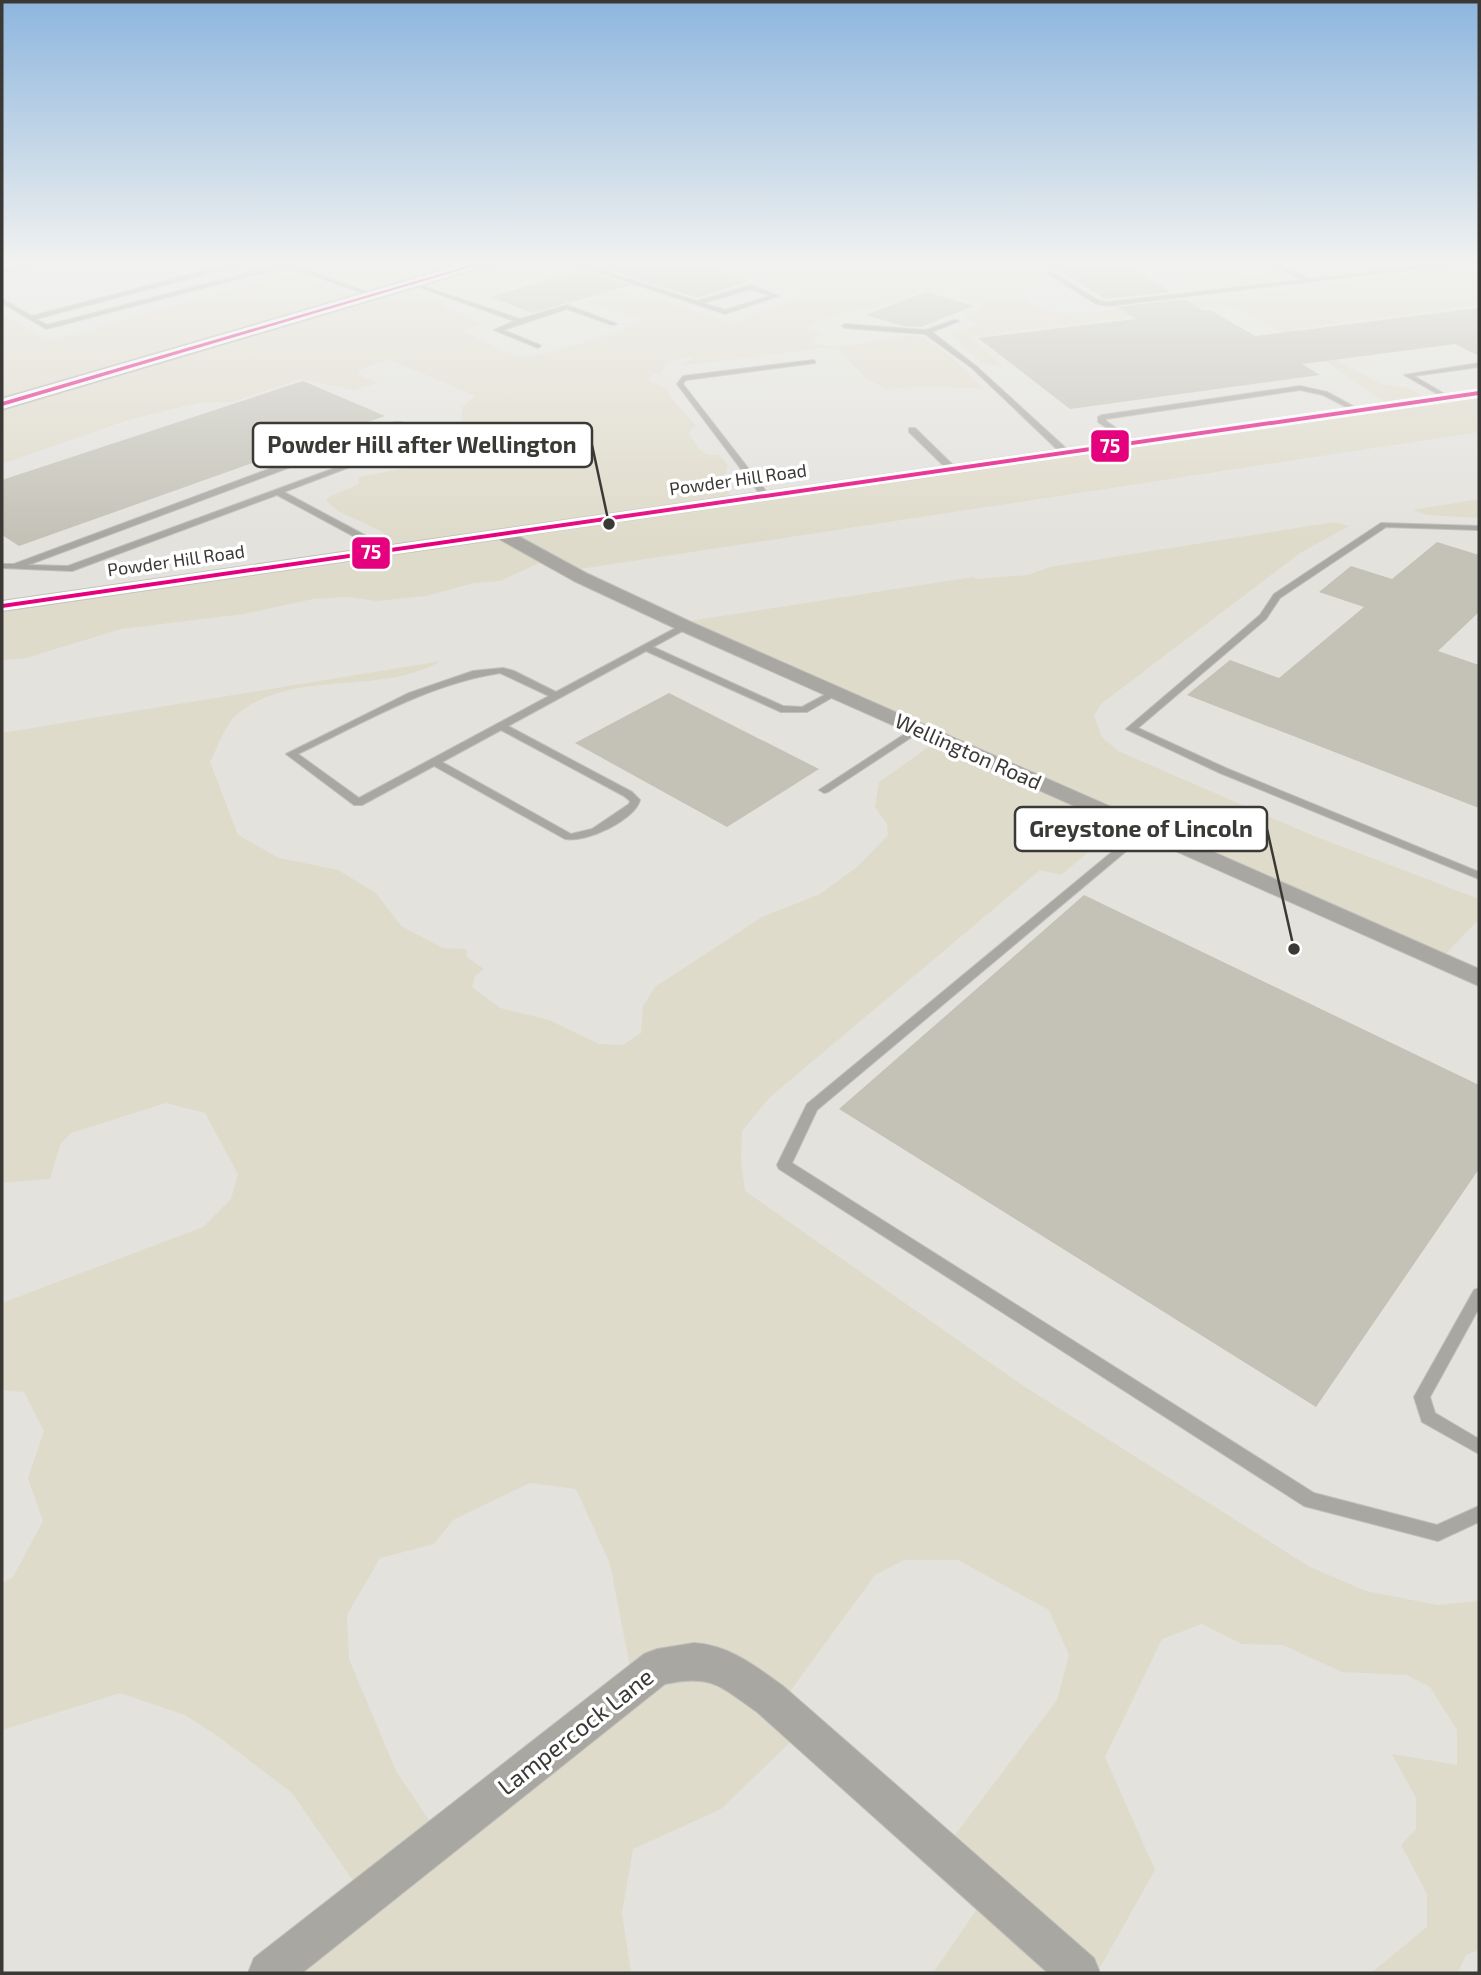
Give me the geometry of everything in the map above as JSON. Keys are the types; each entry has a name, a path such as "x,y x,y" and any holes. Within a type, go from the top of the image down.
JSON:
{"main road":[{"path":"2,404 175,353"}],"street":[{"name":"Powder Hill Road","path":"2,606 1479,393"},
{"name":"Wellington Road","path":"500,533 580,577 685,626 1479,978"},
{"name":"Lampercock Lane","path":"269,1973 657,1667 701,1660 717,1662 770,1699 1079,1973"}],"lane":[{"path":"955,353 974,367 1065,452"},
{"path":"765,495 680,384 683,378 813,362"},
{"path":"1448,398 1406,375 1479,365"},
{"path":"1132,443 1102,422 1102,417 1300,388 1325,393 1358,411"},
{"path":"2,566 69,569 425,437 398,424 16,566"},
{"path":"912,430 951,468"},
{"path":"278,492 386,550"},
{"path":"1479,528 1384,525 1277,596 1264,617 1131,729 1224,771 1479,876"},
{"path":"554,695 500,670 473,674 412,695 291,754 358,803 685,626"},
{"path":"646,647 781,709 804,710 835,693"},
{"path":"433,761 569,837 583,838 594,834 634,805 635,800 628,794 499,725"},
{"path":"824,789 917,729"},
{"path":"1145,830 812,1107 784,1165 1310,1500 1438,1532 1479,1514"},
{"path":"1479,1294 1422,1397 1428,1417 1479,1447"}],"shaded area":[{"path":"2,353 511,353 528,356 546,353 781,353 677,366 696,357 686,357 666,363 661,373 653,374 649,381 667,388 669,395 696,426 689,434 698,447 708,454 719,455 728,465 723,483 732,499 1389,405 1310,353 1329,353 1381,384 1410,388 1429,400 1479,393 1479,432 573,570 560,570 539,563 500,581 474,583 426,596 377,601 347,597 313,599 243,614 121,629 26,658 2,660 2,606 388,548 383,532 338,511 326,501 329,497 359,484 359,477 401,469 473,442 475,434 461,424 463,406 476,396 391,360 359,370 359,375 378,383 353,390 301,379 232,402 198,403 128,420 2,464"},
{"path":"842,353 945,353 984,389 926,386 886,389 866,378"},
{"path":"971,353 987,353 1003,367 981,362"},
{"path":"1479,499 1479,518 1427,515 1413,510"},
{"path":"1335,522 1349,526 1300,553 1101,704 1094,716 1102,737 1118,751 1309,834 1479,899 1479,919 1443,957 1125,821 1061,875 1040,870 769,1098 742,1131 741,1160 745,1191 1022,1385 1310,1567 1366,1591 1437,1605 1479,1601 1479,1950 1466,1955 1458,1973 1371,1973 1427,1927 1427,1894 1401,1845 1416,1829 1416,1798 1392,1754 1457,1765 1457,1730 1430,1687 1407,1675 1342,1672 1283,1645 1242,1644 1202,1624 1162,1639 1105,1757 1155,1870 1097,1973 933,1973 988,1893 949,1843 1057,1700 1069,1655 1049,1610 958,1560 904,1560 875,1575 783,1701 801,1732 721,1809 633,1849 622,1913 631,1973 275,1973 276,1969 363,1895 292,1793 185,1715 120,1693 2,1730 2,1583 13,1577 43,1521 28,1478 44,1431 24,1392 2,1390 2,1303 203,1227 231,1199 238,1174 205,1113 166,1103 71,1133 60,1145 50,1179 2,1183 2,733 441,661 417,672 391,678 284,691 259,700 236,715 210,762 238,835 279,858 338,870 376,893 401,926 443,948 466,949 467,957 484,969 475,976 472,987 500,1008 549,1020 599,1044 623,1045 641,1033 643,1006 655,987 762,917 820,894 857,867 888,835 887,824 875,807 879,782 940,739 683,622 973,577 976,579 1028,575 1050,567","holes":["530,1483 576,1489 610,1564 633,1682 439,1835 396,1771 349,1659 347,1615 380,1558 434,1544 453,1520"]}],"building":[{"path":"998,353 1385,353 1302,364 1320,375 1070,409"},
{"path":"303,381 385,416 19,546 2,535 2,480"},
{"path":"1437,542 1479,555 1479,612 1438,651 1479,665 1479,808 1187,695 1230,660 1279,678 1364,607 1319,592 1351,566 1392,579"},
{"path":"669,693 819,769 727,827 575,743"},
{"path":"1084,895 1479,1085 1479,1169 1316,1407 839,1109"}],"transit line":[{"name":"75","path":"2,404 175,353"},
{"name":"75","path":"2,606 1479,393"}],"place":[{"name":"Powder Hill after Wellington","path":"609,524"},
{"name":"Greystone of Lincoln","path":"1294,949"}]}
